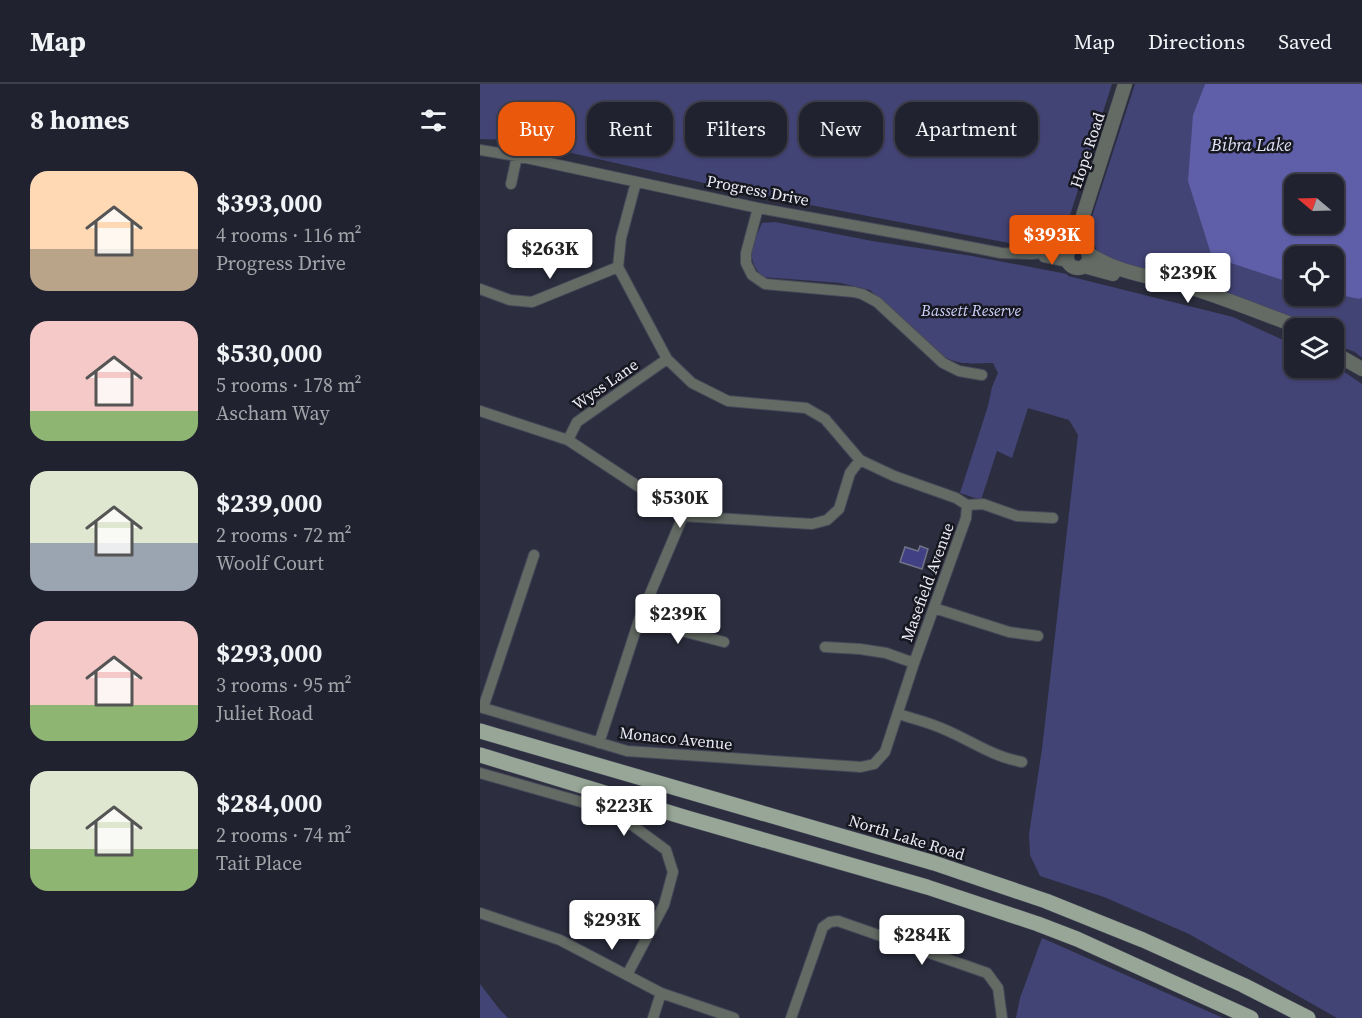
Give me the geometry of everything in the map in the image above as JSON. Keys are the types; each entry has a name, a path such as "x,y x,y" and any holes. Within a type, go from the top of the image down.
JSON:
{"main road":[{"name":"North Lake Road","path":"480,731 923,860 1046,901 1143,940 1243,985 1308,1018"},
{"path":"480,755 927,887 1027,920 1077,939 1251,1018"}],"street":[{"name":"Hope Road","path":"1078,255 1080,226 1125,84"},
{"name":"Progress Drive","path":"480,150 498,153"},
{"name":"Progress Drive","path":"517,156 758,208 1001,253 1078,255 1121,270 1187,287 1284,321"},
{"path":"511,184 517,156"},
{"path":"480,289 510,300 532,302 618,267 621,238 636,183"},
{"path":"758,208 746,253 746,263 752,275 765,284 862,294 877,302 943,363 959,371 982,375"},
{"name":"Progress Drive","path":"1078,255 1226,305 1284,329"},
{"name":"Masefield Avenue","path":"618,267 667,359 692,382 728,401 806,408 825,419 860,460 894,476 956,498 967,505 966,518 885,752 874,764"},
{"path":"1344,351 1362,361"},
{"name":"Wyss Lane","path":"568,440 577,422 667,359"},
{"path":"1344,359 1362,369"},
{"path":"480,411 568,440 683,516 812,524 827,520 839,509 850,473 860,460"},
{"path":"967,505 983,504 1017,516 1053,518"},
{"path":"599,743 639,620 683,516"},
{"path":"481,707 534,555"},
{"path":"934,608 1009,632 1038,636"},
{"path":"639,620 724,642"},
{"path":"825,646 886,653 914,663"},
{"name":"Monaco Avenue","path":"481,707 627,751 861,767 874,764"},
{"path":"898,714 945,729 993,754 1022,762"},
{"path":"480,773 614,812 666,850 673,872 664,905 627,975"},
{"path":"480,913 560,940 661,993 734,1018"},
{"path":"791,1018 823,927 830,922 838,921 987,973 998,988 1002,1018"},
{"path":"653,1018 661,993"}],"green space":[{"path":"480,84 1112,84 1062,240 1045,244 1009,243 753,194 575,154 575,102 498,102 498,140 480,139"},
{"path":"1135,84 1205,84 1193,116 1212,257 1284,281 1284,306 1344,306 1344,296 1362,298 1362,358 1344,348 1344,318 1284,318 1284,324 1099,256 1088,229"},
{"name":"Bassett Reserve","path":"775,222 1067,274 1233,317 1284,340 1284,378 1344,378 1344,372 1362,384 1362,1018 1337,1018 1189,934 1104,897 1040,876 1030,855 1029,834 1042,749 1078,435 1069,420 1028,408 1012,458 997,451 981,500 960,493 998,373 993,363 961,363 943,356 870,290 841,283 763,277 757,270 752,257 753,245 762,223"},
{"path":"1042,938 1223,1018 1016,1018 1020,998"},
{"path":"480,984 500,1010 508,1018 480,1018"}],"water":[{"name":"Bibra Lake","path":"1205,84 1362,84 1362,298 1344,296 1344,246 1284,246 1284,281 1212,257 1188,181 1193,115"}],"building":[{"path":"920,546 928,549 922,569 900,562 905,547 918,551"}]}
